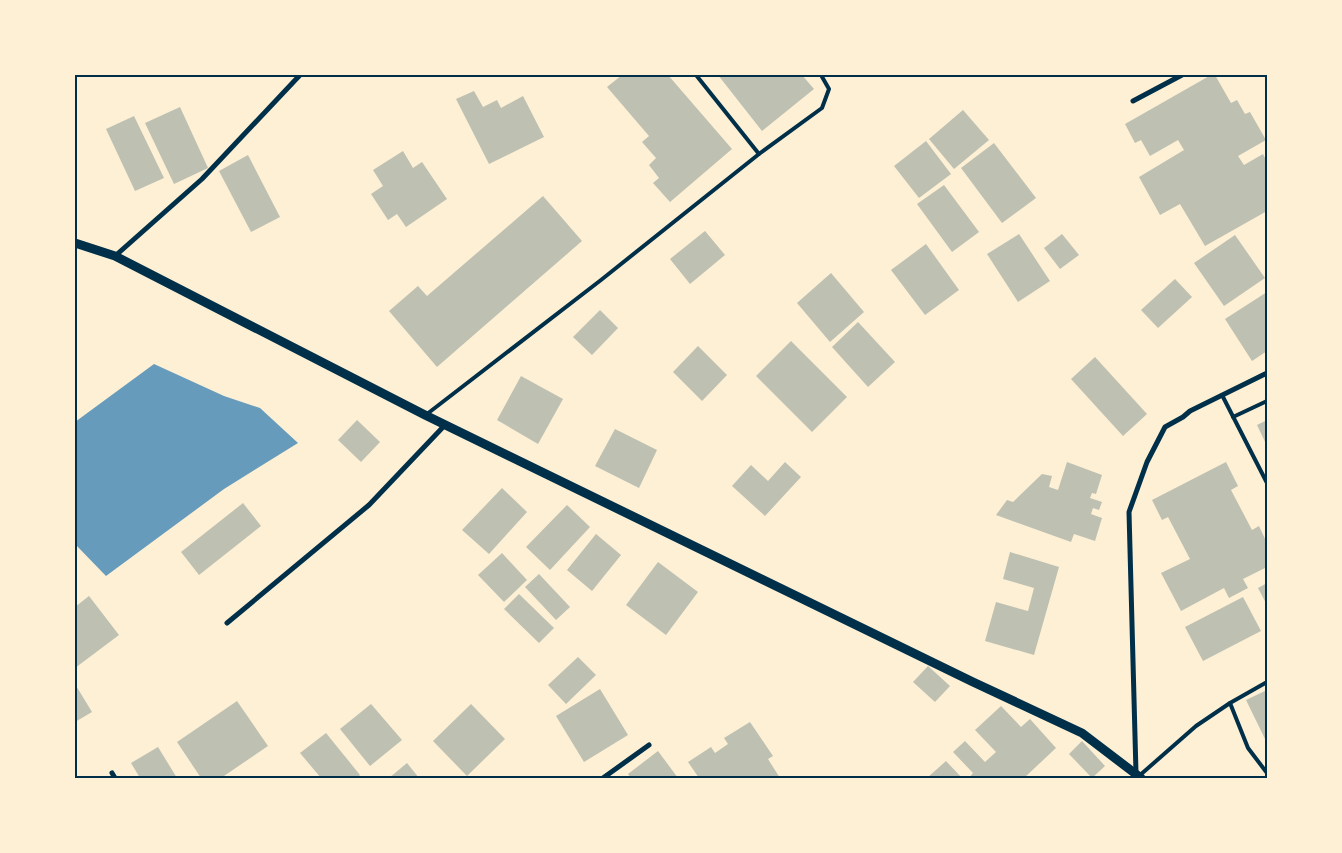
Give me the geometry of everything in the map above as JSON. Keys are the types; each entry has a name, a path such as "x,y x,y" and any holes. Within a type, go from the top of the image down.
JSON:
{"street":[{"path":"115,256 202,179 275,101 300,78 300,75"},
{"path":"1133,101 1182,75"},
{"path":"75,243 115,256 425,416 964,678 1082,733 1138,775"},
{"path":"1138,775 1129,512 1147,462 1165,427 1190,411 1267,373"},
{"path":"227,623 369,505 445,425"},
{"path":"603,778 649,745"}],"lane":[{"path":"696,75 758,154"},
{"path":"425,416 608,274 758,154 822,108 829,89 822,75"},
{"path":"1222,395 1267,483"},
{"path":"1233,417 1267,401"},
{"path":"1138,775 1196,726 1230,703 1267,682"},
{"path":"1230,703 1248,748 1267,773"}],"water":[{"path":"154,364 224,396 260,408 298,443 224,489 106,576 75,544 75,422"}],"building":[{"path":"622,75 668,75 732,149 670,202 653,183 659,178 649,165 656,158 642,142 649,136 607,87"},
{"path":"718,75 802,75 814,89 762,131"},
{"path":"1211,75 1215,75 1231,103 1237,100 1245,114 1250,112 1266,140 1238,156 1244,165 1263,154 1267,162 1267,211 1205,246 1180,204 1160,215 1139,177 1184,150 1178,140 1150,156 1141,140 1135,143 1125,124"},
{"path":"474,91 483,107 497,100 501,108 523,96 544,137 489,164 456,99"},
{"path":"180,107 208,168 174,184 145,123"},
{"path":"963,110 989,140 954,169 929,139"},
{"path":"134,116 164,178 135,191 106,129"},
{"path":"926,141 951,174 919,198 894,166"},
{"path":"994,143 1036,198 1002,223 961,168"},
{"path":"403,151 413,168 422,162 447,199 406,227 397,214 388,220 371,194 383,186 373,170"},
{"path":"248,155 280,217 251,232 219,171"},
{"path":"944,185 979,232 952,252 917,204"},
{"path":"543,196 582,241 437,367 389,311 418,286 427,296"},
{"path":"705,231 725,255 690,284 670,259"},
{"path":"1019,234 1050,281 1018,302 987,254"},
{"path":"1062,234 1079,255 1060,269 1044,248"},
{"path":"1235,235 1265,278 1224,306 1194,263"},
{"path":"926,244 959,290 925,315 891,270"},
{"path":"831,273 864,312 830,342 797,303"},
{"path":"1175,279 1192,297 1158,328 1141,310"},
{"path":"1267,292 1267,351 1252,361 1225,319"},
{"path":"600,310 618,328 592,355 573,337"},
{"path":"858,322 895,362 868,387 832,347"},
{"path":"791,341 847,397 812,432 756,376"},
{"path":"698,346 727,375 702,401 673,372"},
{"path":"1095,357 1147,414 1123,436 1071,379"},
{"path":"521,376 563,399 538,444 497,420"},
{"path":"357,420 380,442 361,462 338,440"},
{"path":"1267,420 1267,446 1257,425"},
{"path":"615,429 657,450 639,488 595,466"},
{"path":"785,462 801,477 765,516 732,486 751,465 768,481"},
{"path":"1067,462 1102,475 1096,494 1092,493 1090,498 1102,502 1099,510 1093,508 1091,514 1102,518 1095,541 1074,534 1071,542 996,515 1007,500 1013,502 1042,474 1052,476 1049,487 1058,490"},
{"path":"1226,462 1238,486 1231,490 1252,530 1259,526 1267,543 1267,567 1243,579 1248,588 1229,598 1224,588 1181,611 1161,573 1190,559 1168,517 1162,520 1152,500"},
{"path":"502,488 527,512 489,554 462,530"},
{"path":"243,503 261,526 199,575 181,552"},
{"path":"567,505 590,527 550,570 526,547"},
{"path":"596,534 621,555 592,591 567,570"},
{"path":"1010,552 1059,567 1034,655 985,641 996,602 1028,611 1034,588 1003,579"},
{"path":"502,553 527,580 504,602 478,575"},
{"path":"658,562 698,592 666,635 626,605"},
{"path":"539,574 570,607 556,620 525,587"},
{"path":"1267,583 1267,605 1258,588"},
{"path":"519,594 554,628 539,643 504,609"},
{"path":"89,596 119,635 75,668 75,607"},
{"path":"1243,597 1261,631 1203,661 1185,627"},
{"path":"578,657 596,675 566,704 548,685"},
{"path":"928,666 950,686 935,702 913,682"},
{"path":"75,684 92,712 75,722"},
{"path":"600,689 628,735 584,762 556,716"},
{"path":"1267,690 1267,743 1246,700"},
{"path":"237,701 268,746 221,778 201,778 177,742"},
{"path":"371,704 402,740 370,766 340,729"},
{"path":"471,704 505,739 467,776 433,741"},
{"path":"1001,706 1021,727 1030,719 1056,748 1024,778 969,778 973,773 953,752 965,741 985,762 996,752 975,730"},
{"path":"750,722 773,756 768,759 780,778 699,778 688,762 711,747 715,753 728,744 724,738"},
{"path":"326,733 360,775 357,778 321,778 300,753"},
{"path":"1082,741 1105,766 1092,778 1069,754"},
{"path":"158,747 177,778 140,778 131,763"},
{"path":"658,751 678,778 631,778 628,774"},
{"path":"946,761 962,778 927,778"},
{"path":"407,763 419,778 389,778"}]}
